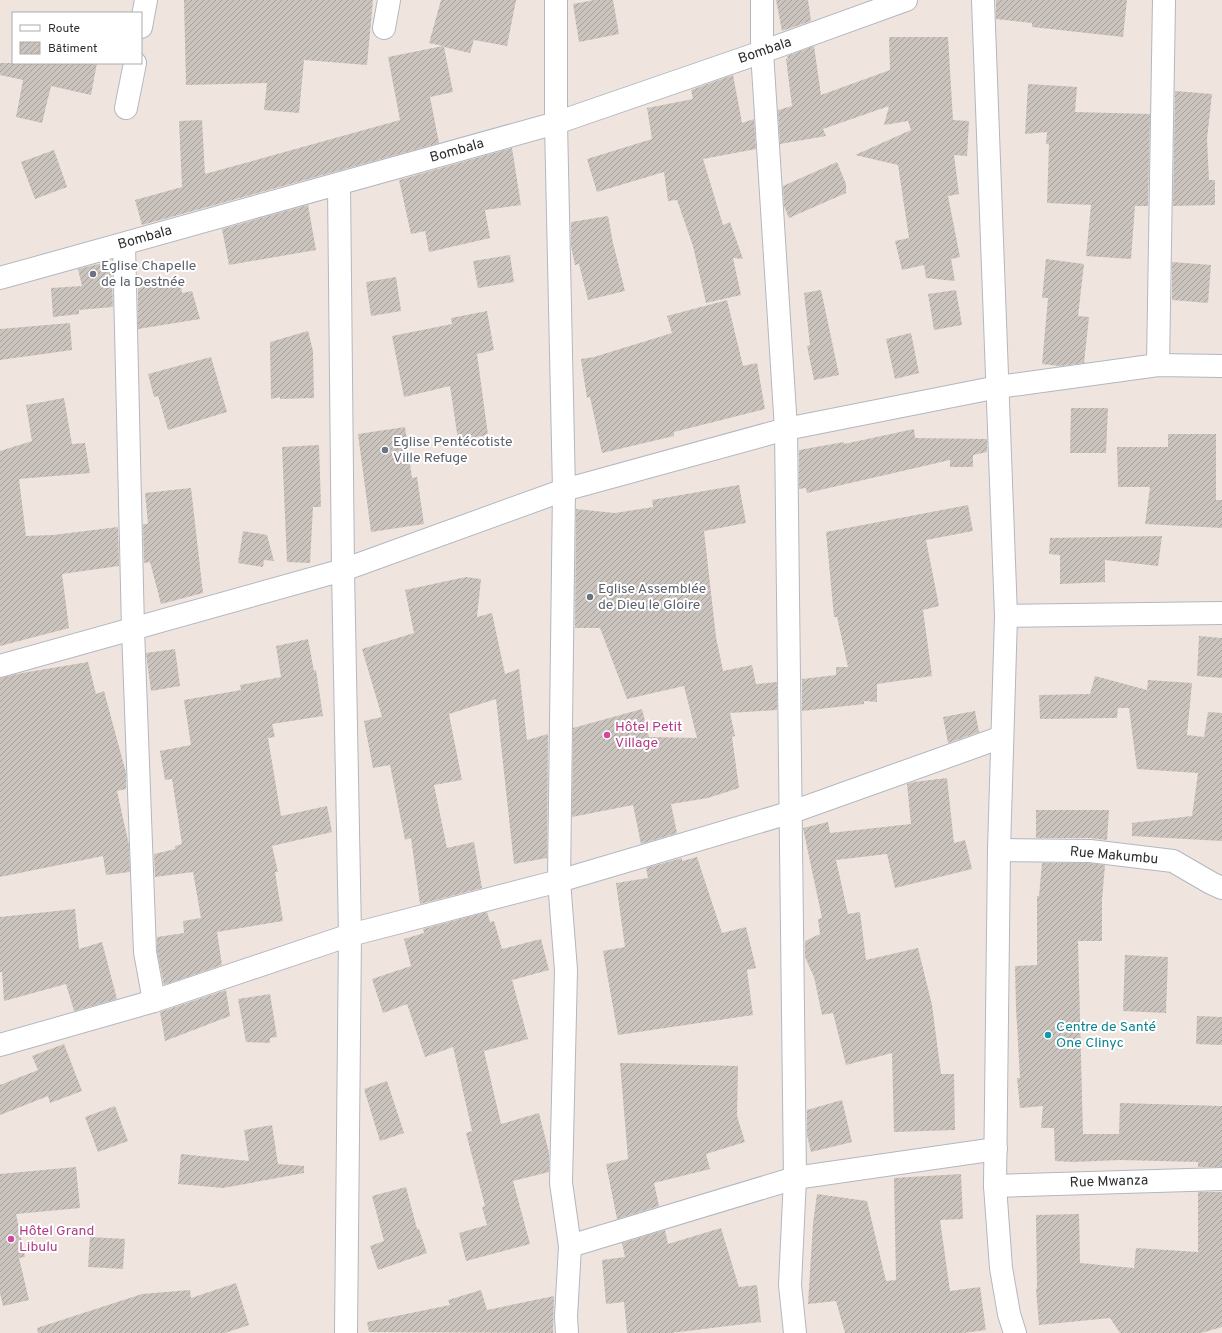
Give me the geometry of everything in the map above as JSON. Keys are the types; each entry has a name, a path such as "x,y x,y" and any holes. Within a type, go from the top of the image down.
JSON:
{"street":[{"path":"142,22 146,0"},
{"path":"384,28 389,0"},
{"path":"556,0 556,123 564,490 559,881 566,970 561,1182 570,1246 566,1317 567,1333"},
{"path":"762,0 762,52 786,429 792,812 795,1178 790,1285 795,1333"},
{"name":"Bombala","path":"0,278 556,123 762,52 906,0"},
{"path":"983,0 1006,616 999,850 995,1186 1001,1268 1014,1333"},
{"path":"1158,366 1164,0"},
{"path":"126,108 134,64"},
{"path":"339,184 343,570 350,935 346,1333"},
{"path":"124,244 133,629 145,952 154,1001"},
{"path":"0,666 343,570 564,490 786,429 998,387 1158,366 1222,366"},
{"path":"1006,616 1222,613"},
{"path":"0,1045 154,1001 350,935 559,881 792,812 1002,737"},
{"name":"Rue Makumbu","path":"999,850 1090,852 1173,862 1222,888"},
{"path":"570,1246 795,1178 996,1149"},
{"name":"Rue Mwanza","path":"995,1186 1222,1179"}],"building":[{"path":"184,0 373,0 367,65 304,60 299,113 264,110 267,83 186,85"},
{"path":"441,0 516,0 507,46 474,40 470,53 444,47 453,92 430,97 439,143 142,225 135,200 182,187 179,121 202,120 205,174 400,120 388,57 443,46 429,43"},
{"path":"594,0 613,0 619,34 579,42 573,4"},
{"path":"776,0 808,0 811,21 782,31"},
{"path":"996,0 1127,0 1123,37 1032,27 1032,23 996,19"},
{"path":"889,37 948,37 953,120 969,121 967,156 954,155 959,194 948,196 960,257 951,259 955,281 926,278 924,265 902,270 895,241 909,238 898,165 855,155 911,130 908,121 884,125 889,106 823,129 826,136 780,144 778,110 792,106 786,59 788,59 787,56 814,46 821,95 890,70"},
{"path":"0,63 97,64 91,95 51,86 42,123 16,117 23,80 0,75"},
{"path":"733,75 742,123 754,119 756,149 703,159 723,225 730,222 743,259 733,258 741,295 706,303 693,246 677,200 668,201 664,172 597,192 587,159 652,139 647,108 693,99 691,90"},
{"path":"1028,84 1077,87 1075,112 1150,114 1148,206 1135,206 1131,259 1086,256 1091,205 1047,203 1049,144 1046,144 1047,132 1025,134"},
{"path":"1175,91 1212,94 1207,139 1209,180 1215,180 1215,205 1173,206"},
{"path":"512,148 521,205 485,210 490,238 429,252 425,231 411,234 399,180"},
{"path":"54,150 67,187 35,199 21,162"},
{"path":"837,162 846,184 846,193 789,218 784,206 783,186"},
{"path":"308,205 316,250 229,265 222,229"},
{"path":"608,216 625,291 588,300 579,264 575,265 571,246 571,222"},
{"path":"510,255 514,282 478,288 473,261"},
{"path":"1046,259 1084,264 1078,316 1089,317 1084,363 1060,366 1042,364 1048,298 1042,298"},
{"path":"111,261 113,307 79,310 79,314 53,317 51,288 82,286 78,269"},
{"path":"1172,262 1211,265 1208,303 1172,300"},
{"path":"396,277 401,311 371,316 366,282"},
{"path":"180,280 182,293 192,291 200,319 138,329 138,287"},
{"path":"821,290 839,375 814,380 807,346 810,345 804,293"},
{"path":"956,290 962,325 934,330 928,294"},
{"path":"727,300 743,366 757,363 765,409 674,432 674,436 602,453 590,397 587,398 581,359 594,357 672,333 667,316"},
{"path":"487,311 494,350 477,354 488,435 458,440 450,386 404,397 392,336 452,324 451,318"},
{"path":"70,323 72,350 0,360 0,329"},
{"path":"308,331 313,351 314,398 280,399 280,397 271,399 270,342"},
{"path":"911,333 919,373 895,379 886,339"},
{"path":"211,357 227,412 168,430 158,396 154,397 148,374"},
{"path":"64,398 72,444 85,443 90,473 19,479 26,536 53,535 118,527 119,566 62,574 69,628 0,646 0,451 32,441 26,405"},
{"path":"1071,408 1108,408 1106,453 1070,453"},
{"path":"405,427 412,478 417,477 424,524 371,532 358,434"},
{"path":"914,429 915,438 987,439 987,452 973,455 973,467 950,467 950,460 807,493 806,488 799,489 799,450 844,442 844,444"},
{"path":"1168,434 1216,434 1216,500 1222,500 1222,528 1145,524 1150,487 1118,487 1117,447 1168,447"},
{"path":"319,445 321,507 313,507 310,563 287,562 282,447"},
{"path":"739,485 746,523 704,531 716,637 723,671 752,665 756,684 777,682 777,710 730,713 735,736 732,737 739,788 708,798 671,804 677,833 641,844 633,805 572,817 573,728 642,709 649,737 697,738 684,686 627,699 600,628 575,628 576,509 615,513 653,507 652,500"},
{"path":"191,488 203,593 161,604 150,562 144,563 143,524 148,524 145,493"},
{"path":"968,505 973,531 926,540 939,606 923,610 932,676 877,684 877,702 864,701 864,704 802,711 802,679 836,675 836,667 848,667 837,617 834,617 826,532"},
{"path":"243,531 267,535 274,561 264,560 263,567 238,563"},
{"path":"1162,536 1158,566 1105,560 1105,582 1060,584 1060,555 1049,554 1050,538"},
{"path":"466,577 481,579 477,617 492,613 505,674 519,669 527,740 548,734 547,858 514,864 496,699 449,714 462,780 434,785 447,848 474,842 482,888 420,904 411,838 405,840 390,765 373,768 364,721 382,717 362,649 414,633 405,590"},
{"path":"1199,636 1222,638 1222,678 1197,676"},
{"path":"308,639 314,671 316,670 323,716 272,724 275,737 268,738 281,816 327,806 332,832 272,846 278,872 275,872 283,921 217,932 222,965 164,985 157,951 157,937 184,933 183,921 201,918 193,872 155,877 154,854 175,849 175,846 182,844 172,779 165,780 160,751 191,745 184,700 241,690 240,685 281,677 276,646"},
{"path":"175,649 180,686 151,691 146,653"},
{"path":"88,662 96,694 104,691 126,773 126,789 117,791 129,845 130,872 106,875 103,856 0,877 0,678"},
{"path":"1095,676 1147,690 1148,680 1192,683 1187,735 1204,737 1208,712 1222,713 1222,841 1132,836 1132,823 1192,816 1198,773 1137,769 1129,708 1118,708 1117,718 1040,719 1039,695 1090,694"},
{"path":"975,711 979,732 948,743 943,717"},
{"path":"947,778 954,843 965,840 972,869 895,888 887,854 836,860 848,914 860,912 866,960 918,948 932,1005 941,1074 954,1074 955,1130 894,1132 892,1053 846,1065 833,1013 822,1015 814,977 805,957 805,941 820,934 818,919 822,918 803,828 828,822 830,833 911,824 907,784"},
{"path":"1036,810 1109,810 1107,840 1090,838 1036,838"},
{"path":"697,857 722,933 746,927 756,968 747,970 753,1015 618,1035 603,951 625,947 616,883 648,878 646,868 682,858 682,861"},
{"path":"1042,863 1089,863 1105,865 1102,900 1102,941 1078,941 1083,1134 1119,1134 1120,1103 1222,1106 1222,1167 1198,1167 1198,1162 1120,1160 1073,1162 1055,1161 1054,1128 1041,1128 1043,1106 1020,1108 1017,1078 1020,1078 1015,966 1037,965 1037,896 1039,896"},
{"path":"75,909 79,949 102,942 117,999 74,1011 66,984 4,1001 2,972 0,972 0,917"},
{"path":"487,912 490,922 494,921 502,949 541,939 549,970 512,980 528,1039 484,1051 501,1124 539,1113 549,1153 549,1172 513,1181 530,1244 466,1261 459,1233 487,1225 482,1207 485,1206 466,1133 472,1131 453,1047 425,1057 407,1004 383,1013 372,979 411,966 404,939 424,933 423,929"},
{"path":"1125,955 1168,957 1166,1013 1123,1011"},
{"path":"226,990 230,1016 165,1041 160,1012"},
{"path":"270,994 277,1037 270,1038 270,1043 246,1042 238,999"},
{"path":"1197,1016 1222,1017 1222,1045 1196,1044"},
{"path":"64,1044 82,1091 50,1103 48,1096 0,1115 0,1085 38,1070 32,1056"},
{"path":"620,1063 738,1066 737,1116 745,1142 706,1154 710,1169 654,1183 659,1206 617,1219 606,1164 628,1159"},
{"path":"387,1081 404,1133 380,1141 364,1089"},
{"path":"842,1100 852,1142 811,1152 807,1135 807,1110"},
{"path":"115,1106 128,1141 98,1152 85,1117"},
{"path":"272,1125 278,1164 304,1166 304,1173 223,1188 178,1184 181,1154 249,1161 244,1130"},
{"path":"76,1167 80,1208 16,1214 25,1257 19,1258 29,1300 3,1306 0,1293 0,1174"},
{"path":"961,1174 963,1219 940,1220 950,1291 980,1287 986,1330 963,1333 845,1333 836,1301 808,1304 813,1224 817,1194 867,1201 886,1281 896,1280 894,1178"},
{"path":"406,1187 417,1229 419,1229 427,1253 378,1270 370,1246 384,1241 372,1196"},
{"path":"1198,1192 1222,1192 1222,1327 1201,1333 1120,1333 1110,1318 1039,1325 1036,1289 1036,1215 1079,1214 1080,1263 1134,1268 1136,1248 1198,1252"},
{"path":"721,1228 739,1287 757,1285 761,1322 671,1333 627,1333 624,1302 606,1304 602,1260 625,1257 622,1243 665,1230 668,1244"},
{"path":"90,1237 125,1239 123,1269 88,1267"},
{"path":"236,1283 249,1325 225,1333 38,1333 37,1328 142,1294 190,1290 191,1298"},
{"path":"481,1290 487,1310 554,1296 553,1333 369,1332 367,1322 450,1305 448,1300"}],"place":[{"name":"Eglise Chapelle de la Destnée","path":"93,274"},
{"name":"Eglise Pentécotiste Ville Refuge","path":"385,450"},
{"name":"Eglise Assemblée de Dieu le Gloire","path":"590,597"},
{"name":"Hôtel Petit Village","path":"607,735"},
{"name":"Centre de Santé One Clinyc","path":"1048,1035"},
{"name":"Hôtel Grand Libulu","path":"11,1239"}]}
